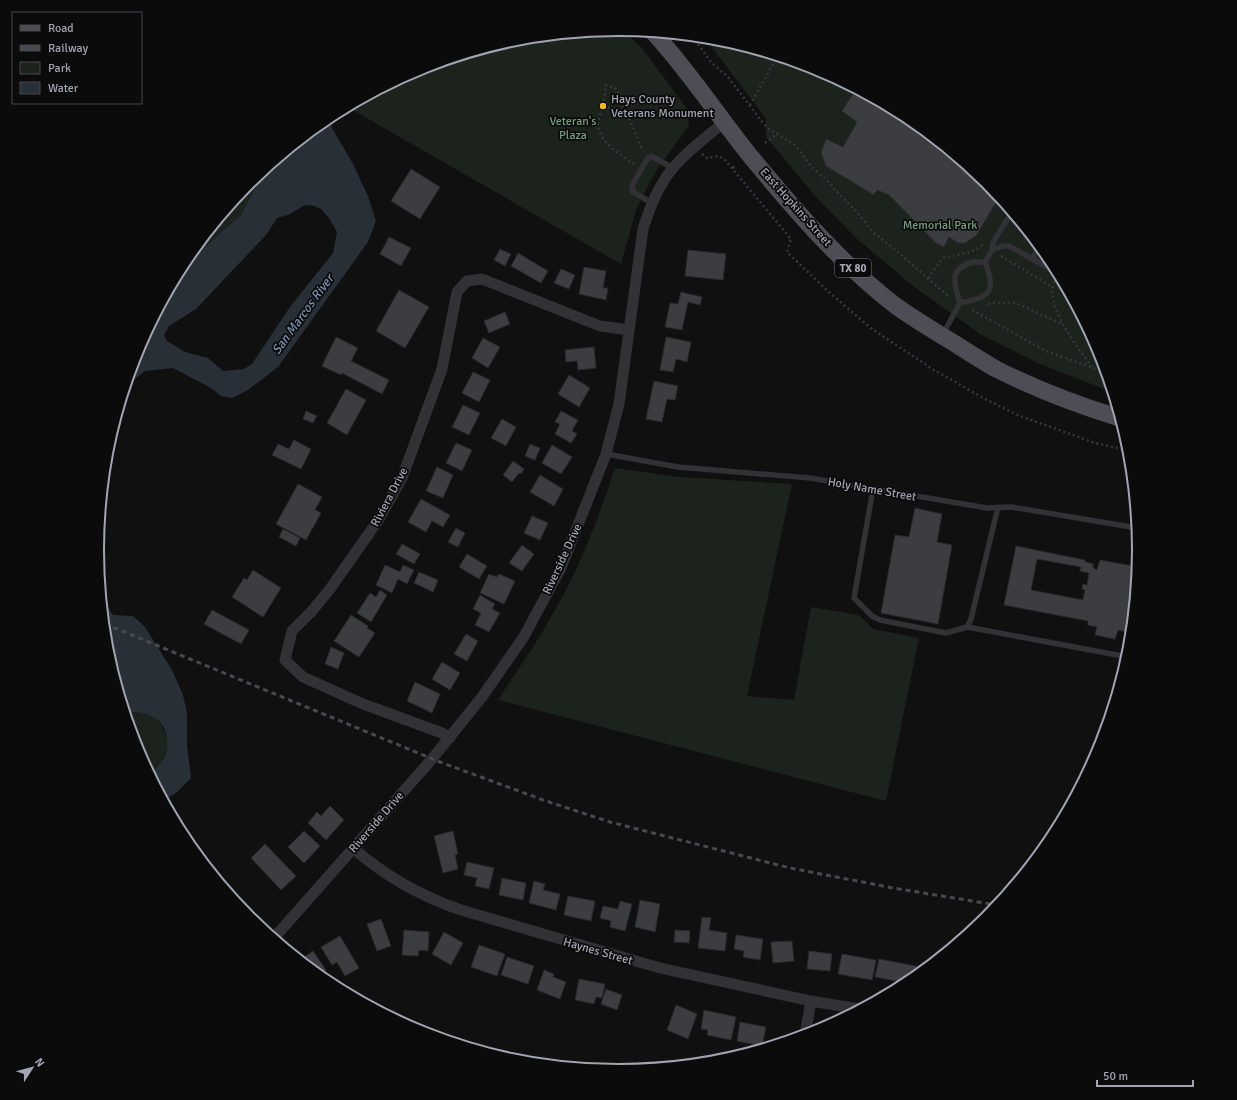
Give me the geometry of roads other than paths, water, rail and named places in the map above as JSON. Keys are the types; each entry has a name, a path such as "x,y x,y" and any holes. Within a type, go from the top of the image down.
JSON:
{"main road":[{"name":"East Hopkins Street","path":"658,38 672,53 724,122 802,217 852,268 897,306 941,336 995,368 1044,391 1115,416"}],"street":[{"name":"Riverside Drive","path":"278,934 450,738 482,697 523,638 561,568 606,454 619,404 643,229 652,203 673,168 682,158 724,122"},
{"name":"Riviera Drive","path":"450,738 442,733 363,704 303,677 285,660 292,632 330,589 379,519 402,478 442,369 457,292 467,280 482,279 600,326 629,330"},
{"name":"Haynes Street","path":"353,848 396,881 440,903 461,910 590,949 660,968 811,1001 852,1008"},
{"path":"805,1029 811,1001"}],"lane":[{"path":"652,203 633,192 632,185 648,158 652,156 673,168"},
{"path":"985,262 992,250 993,242 1009,216"},
{"path":"992,250 1003,246 1009,246 1048,268"},
{"path":"1032,259 1037,251"},
{"path":"941,336 960,303 955,280 956,274 964,264 985,262"},
{"path":"960,303 980,298 989,290 992,283 985,262"},
{"name":"Holy Name Street","path":"606,454 678,467 810,478 987,508 1010,507 1131,527"},
{"path":"873,489 854,598 872,616 880,620 946,633 967,628 1122,656"},
{"path":"967,628 971,619 998,508"}],"water":[{"name":"San Marcos River","path":"331,124 353,164 368,196 376,221 368,242 278,367 248,390 232,398 221,396 211,388 173,368 145,371 134,380 158,323 173,293 191,264 201,250 241,215 256,186 306,142","holes":["305,205 314,206 321,209 329,218 337,232 333,253 290,307 252,364 244,369 223,371 208,358 185,352 167,341 164,335 169,326 196,309 266,235 277,218 288,215"]},
{"path":"108,608 113,615 133,616 145,627 172,670 183,695 187,713 187,746 191,778 176,793 168,798 154,770 160,764 167,752 166,732 163,726 155,718 138,712 131,712 122,683 114,650"}],"railway":[{"path":"110,626 440,762 543,800 610,822 790,868 893,888 991,904"}],"place":[{"name":"Hays County Veterans Monument","path":"603,106"}],"park label":[{"name":"Veteran's Plaza","path":"573,128"},
{"name":"Memorial Park","path":"940,225"}]}
